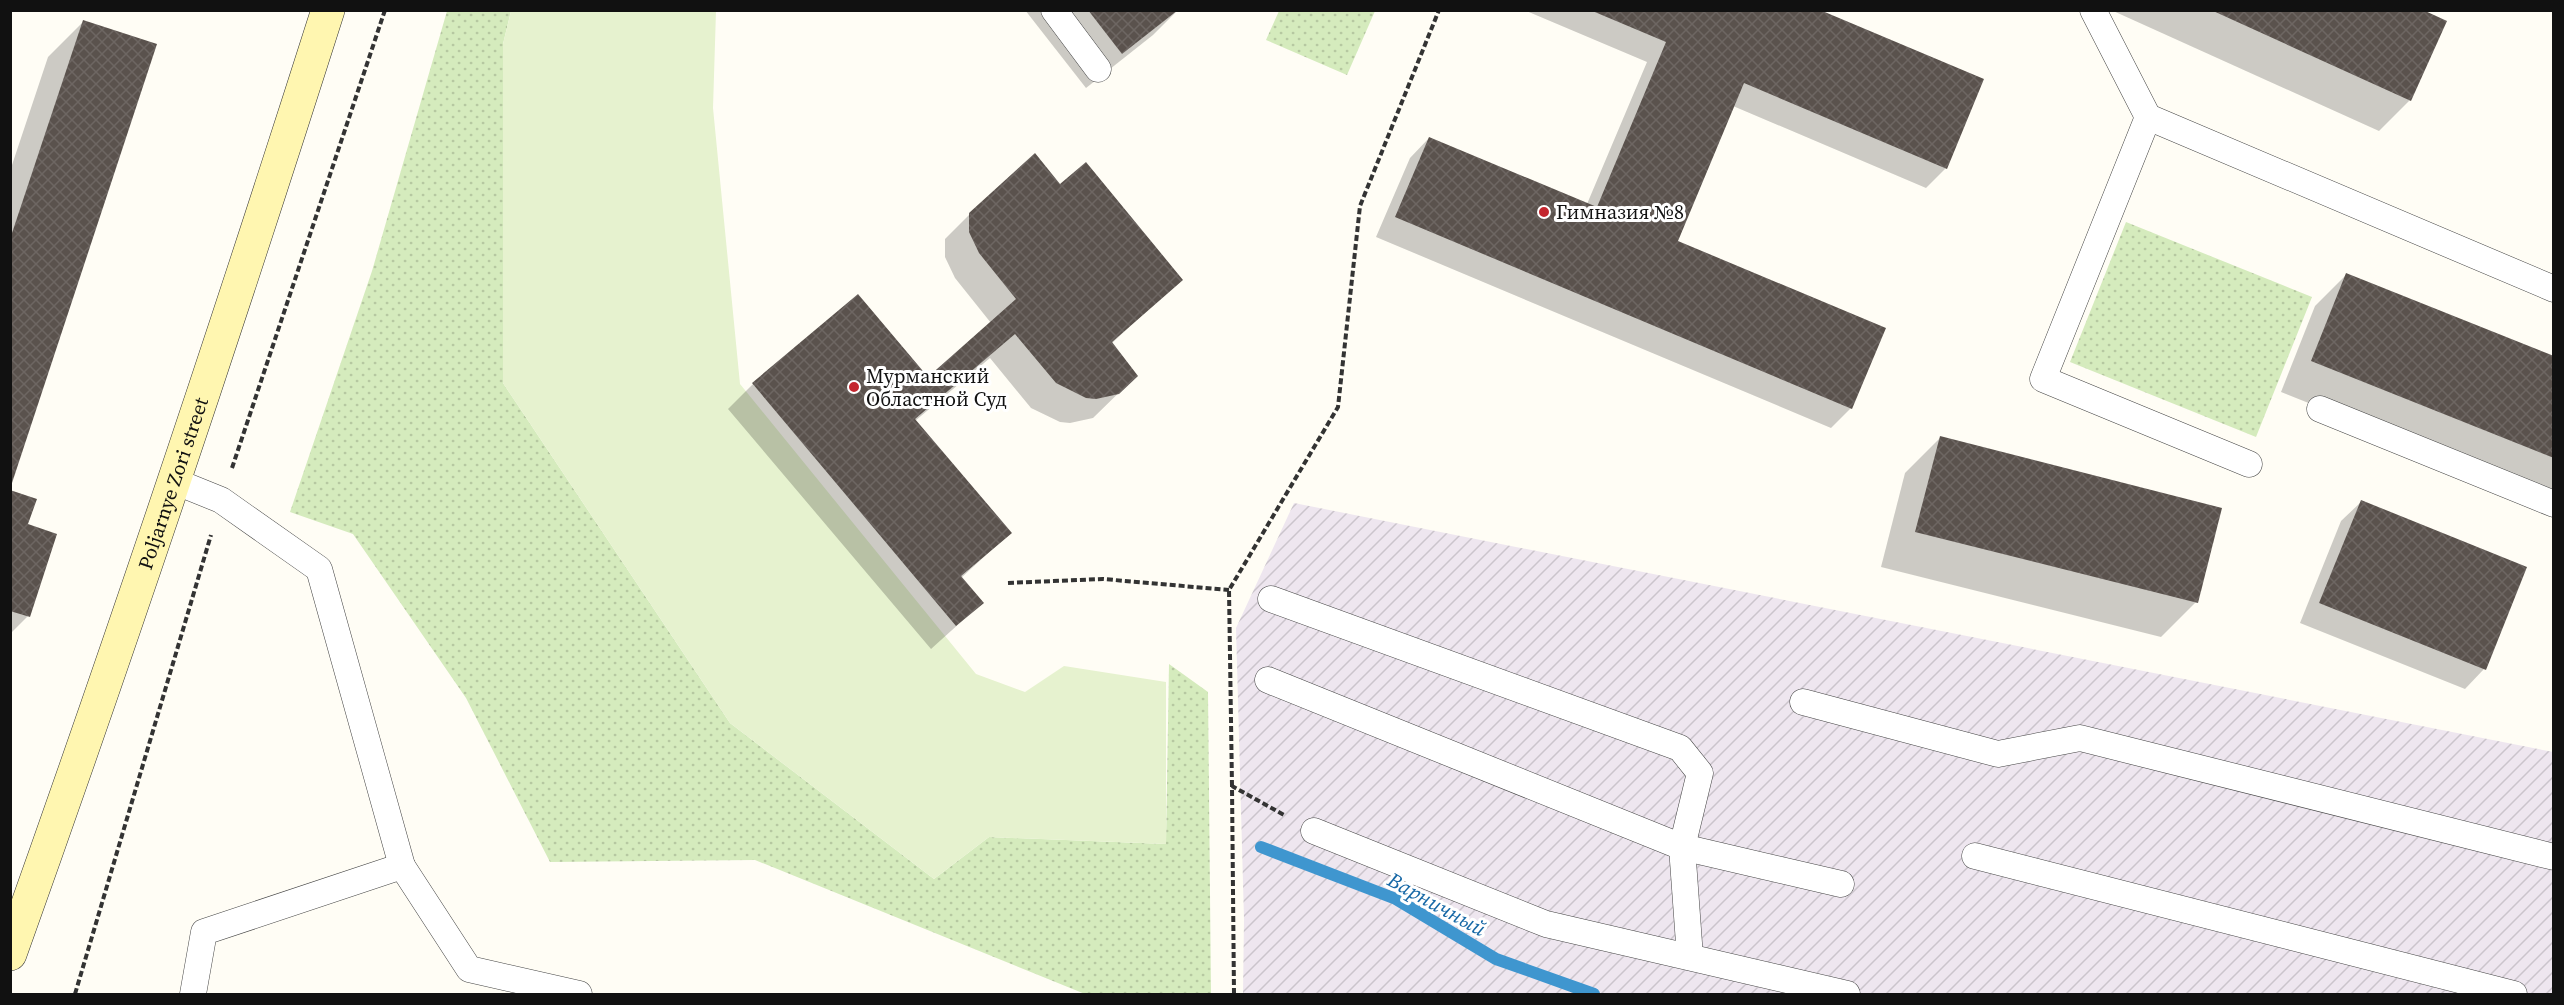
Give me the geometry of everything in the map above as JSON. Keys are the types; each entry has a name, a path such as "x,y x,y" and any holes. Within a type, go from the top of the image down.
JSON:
{"main road":[{"name":"Poljarnye Zori street","path":"10,954 174,482 328,10"}],"lane":[{"path":"1054,10 1098,69"},
{"path":"2093,10 2148,117 2553,289"},
{"path":"2148,117 2043,379 2249,464"},
{"path":"2320,409 2553,504"},
{"path":"174,482 221,500 319,569 402,866 469,969 579,994"},
{"path":"1271,599 1680,748 1700,773 1682,847 1690,957"},
{"path":"1268,680 1682,847 1841,884"},
{"path":"1803,702 1998,754 2080,738 2553,857"},
{"path":"1314,831 1546,924 1847,994"},
{"path":"1975,856 2514,994"},
{"path":"193,994 204,932 402,866"}],"path":[{"path":"1234,994 1229,590 1338,407 1360,206 1439,10"},
{"path":"1008,582 1103,579 1229,590"},
{"path":"1232,786 1314,831"}],"shaded area":[{"path":"1294,503 2553,752 2553,994 1243,994 1244,919 1236,628"}],"green space":[{"path":"1279,10 1375,11 1347,75 1266,40"},
{"path":"447,11 511,11 503,44 503,383 730,723 934,879 989,837 1166,844 1169,664 1208,692 1211,994 1085,994 755,860 550,862 466,698 353,534 290,512 372,271"},
{"path":"511,11 716,11 713,108 740,384 976,674 1025,692 1064,666 1166,682 1166,844 989,837 934,879 730,723 503,383 503,44"},
{"path":"2126,222 2312,297 2256,437 2070,362"}],"building":[{"path":"1088,10 1178,10 1122,54"},
{"name":"Гимназия №8","path":"1590,10 1820,10 1984,79 1947,169 1744,83 1678,241 1886,328 1852,409 1395,217 1429,137 1597,207 1666,42"},
{"path":"2211,10 2423,10 2447,21 2411,101"},
{"path":"83,20 157,44 11,486 10,239"},
{"name":"Мурманский Областной Суд","path":"1035,153 1060,184 1086,162 1183,280 1112,342 1138,376 1119,394 1096,399 1086,398 1056,383 1015,334 915,419 1012,533 961,576 984,603 956,626 752,383 858,294 928,377 1016,299 979,253 969,232 969,213"},
{"path":"2346,273 2554,356 2554,458 2311,361"},
{"path":"1940,436 2222,508 2198,603 1915,532"},
{"path":"10,490 37,499 28,524 57,534 30,617 10,611"},
{"path":"2361,500 2527,567 2486,670 2319,603"}],"waterway":[{"name":"Варничный","path":"1261,847 1396,899 1496,959 1594,994"}],"place":[{"name":"Гимназия №8","path":"1544,212"},
{"name":"Мурманский Областной Суд","path":"854,387"}]}
